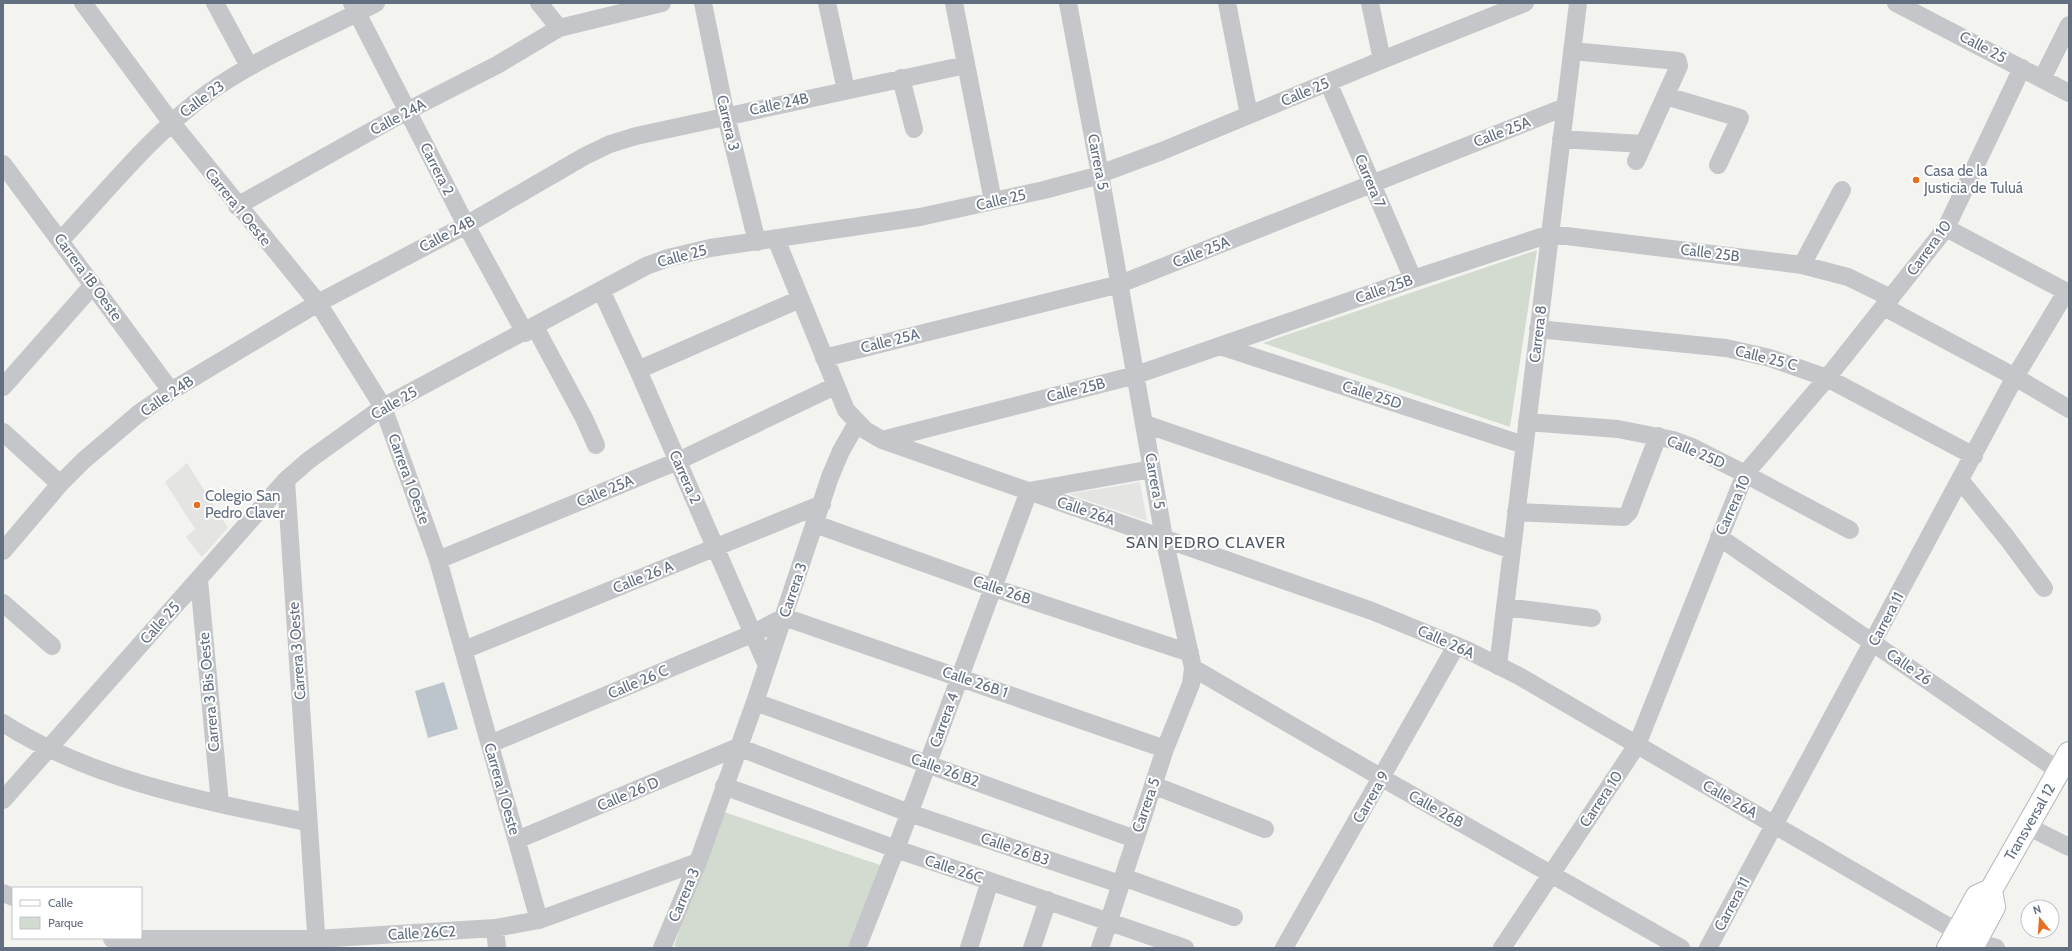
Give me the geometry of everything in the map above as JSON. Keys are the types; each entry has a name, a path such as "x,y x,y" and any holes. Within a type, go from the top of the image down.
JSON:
{"main road":[{"name":"Transversal 12","path":"1963,942 1994,907 1991,890 2064,762"}],"street":[{"name":"Carrera 1 Oeste","path":"83,3 171,122 237,206 318,303 383,407 438,560 539,920"},
{"path":"215,3 249,66"},
{"name":"Calle 23","path":"61,240 171,122 209,93 249,66 355,8 376,3"},
{"path":"539,3 559,28"},
{"name":"Calle 24A","path":"237,206 407,111 497,65 559,28 662,3"},
{"name":"Carrera 3","path":"704,3 726,116 757,242"},
{"path":"828,3 846,90"},
{"path":"954,3 992,201"},
{"name":"Carrera 5","path":"1068,3 1120,284 1164,538 1191,660 1192,684 1165,749 1100,948"},
{"path":"1227,3 1249,115"},
{"path":"1370,3 1382,60"},
{"name":"Calle 25","path":"3,800 49,750 286,480 309,460 383,407 530,330 646,266 668,258 710,248 920,217 1044,190 1100,174 1162,151 1328,82 1525,3"},
{"name":"Carrera 8","path":"1498,666 1578,3"},
{"name":"Calle 25","path":"1896,3 2069,93"},
{"name":"Carrera 2","path":"355,8 466,225 584,418 596,445"},
{"path":"2042,79 2069,26"},
{"path":"1572,51 1678,61 1679,66 1642,144 1636,161"},
{"name":"Calle 24B","path":"3,551 60,484 83,461 138,414 171,391 318,303 466,225 585,156 610,144 636,136 966,65"},
{"name":"Carrera 10","path":"1502,948 1637,745 1745,474 1827,378 1946,228 2022,68"},
{"path":"901,78 914,129"},
{"name":"Carrera 7","path":"1328,82 1370,183 1413,279"},
{"path":"1666,96 1740,118 1718,165"},
{"name":"Calle 25A","path":"824,358 1120,284 1370,183 1565,107"},
{"path":"1561,139 1642,144"},
{"name":"Carrera 1B Oeste","path":"3,164 61,240 171,391"},
{"path":"1802,264 1842,190"},
{"path":"1946,228 2068,292"},
{"name":"Calle 25B","path":"882,440 1136,375 1413,279 1550,234 1802,264 1822,268 1848,277 1887,303 2069,409"},
{"path":"776,239 835,386 846,410 857,423"},
{"path":"3,387 93,285"},
{"name":"Carrera 2","path":"601,290 638,370 754,633 767,666"},
{"name":"Carrera 11","path":"1708,948 1974,456 2015,377 2068,292"},
{"path":"638,370 800,299"},
{"name":"Calle 25 C","path":"1538,329 1726,348 1770,358 1827,378 1974,456"},
{"name":"Calle 25D","path":"1220,346 1524,445"},
{"name":"Calle 25A","path":"438,560 678,461 835,386"},
{"name":"Calle 25D","path":"1527,422 1618,429 1658,436 1694,448 1850,530"},
{"name":"Carrera 3","path":"662,948 698,862 841,452 857,423"},
{"name":"Calle 26A","path":"857,423 882,440 1372,611 1456,646 1519,676 1775,825 1963,942 1996,948"},
{"path":"1145,424 1512,550"},
{"path":"3,432 60,484"},
{"path":"1516,512 1624,517 1629,512 1658,436"},
{"path":"1029,491 1152,469"},
{"name":"Carrera 3 Oeste","path":"286,480 307,822 317,943"},
{"path":"1960,480 2007,538 2044,588"},
{"name":"Carrera 4","path":"857,948 896,849 991,587 1029,491"},
{"name":"Calle 26 A","path":"464,650 822,504"},
{"name":"Calle 26B","path":"816,524 1191,660 1382,778 1681,948"},
{"name":"Calle 26","path":"1719,536 1873,642 2064,762"},
{"name":"Carrera 3 Bis Oeste","path":"199,580 220,804"},
{"path":"3,603 52,646"},
{"path":"1505,607 1592,618"},
{"name":"Calle 26 C","path":"490,744 754,633 784,617"},
{"name":"Calle 26B 1","path":"784,617 960,676 1165,749"},
{"name":"Carrera 9","path":"1284,948 1456,646"},
{"name":"Calle 26 B2","path":"755,702 1135,839"},
{"path":"3,723 49,750 124,777 220,804 307,822"},
{"path":"738,747 909,813"},
{"name":"Calle 26 D","path":"517,840 738,747"},
{"path":"1153,784 1265,829"},
{"name":"Calle 26C","path":"724,786 896,849 1185,948"},
{"name":"Calle 26 B3","path":"909,813 1234,917"},
{"path":"2027,826 2069,848"},
{"name":"Calle 26C2","path":"142,939 317,943 495,928 539,920 698,862"},
{"path":"969,948 990,881"},
{"path":"1032,948 1048,900"},
{"path":"495,928 497,948"},
{"path":"112,939 130,948"}],"shaded area":[{"name":"Colegio San Pedro Claver","path":"187,463 228,528 202,557 186,537 195,529 165,482"},
{"path":"1140,482 1147,521 1069,494"},
{"path":"444,682 458,729 428,738 415,691"}],"green space":[{"path":"1537,250 1510,427 1263,343"},
{"path":"721,811 883,866 851,948 681,948 674,946"}],"place":[{"name":"Casa de la Justicia de Tuluá","path":"1916,180"},
{"name":"Colegio San Pedro Claver","path":"197,505"}],"district":[{"name":"SAN PEDRO CLAVER","path":"1206,542"}]}
